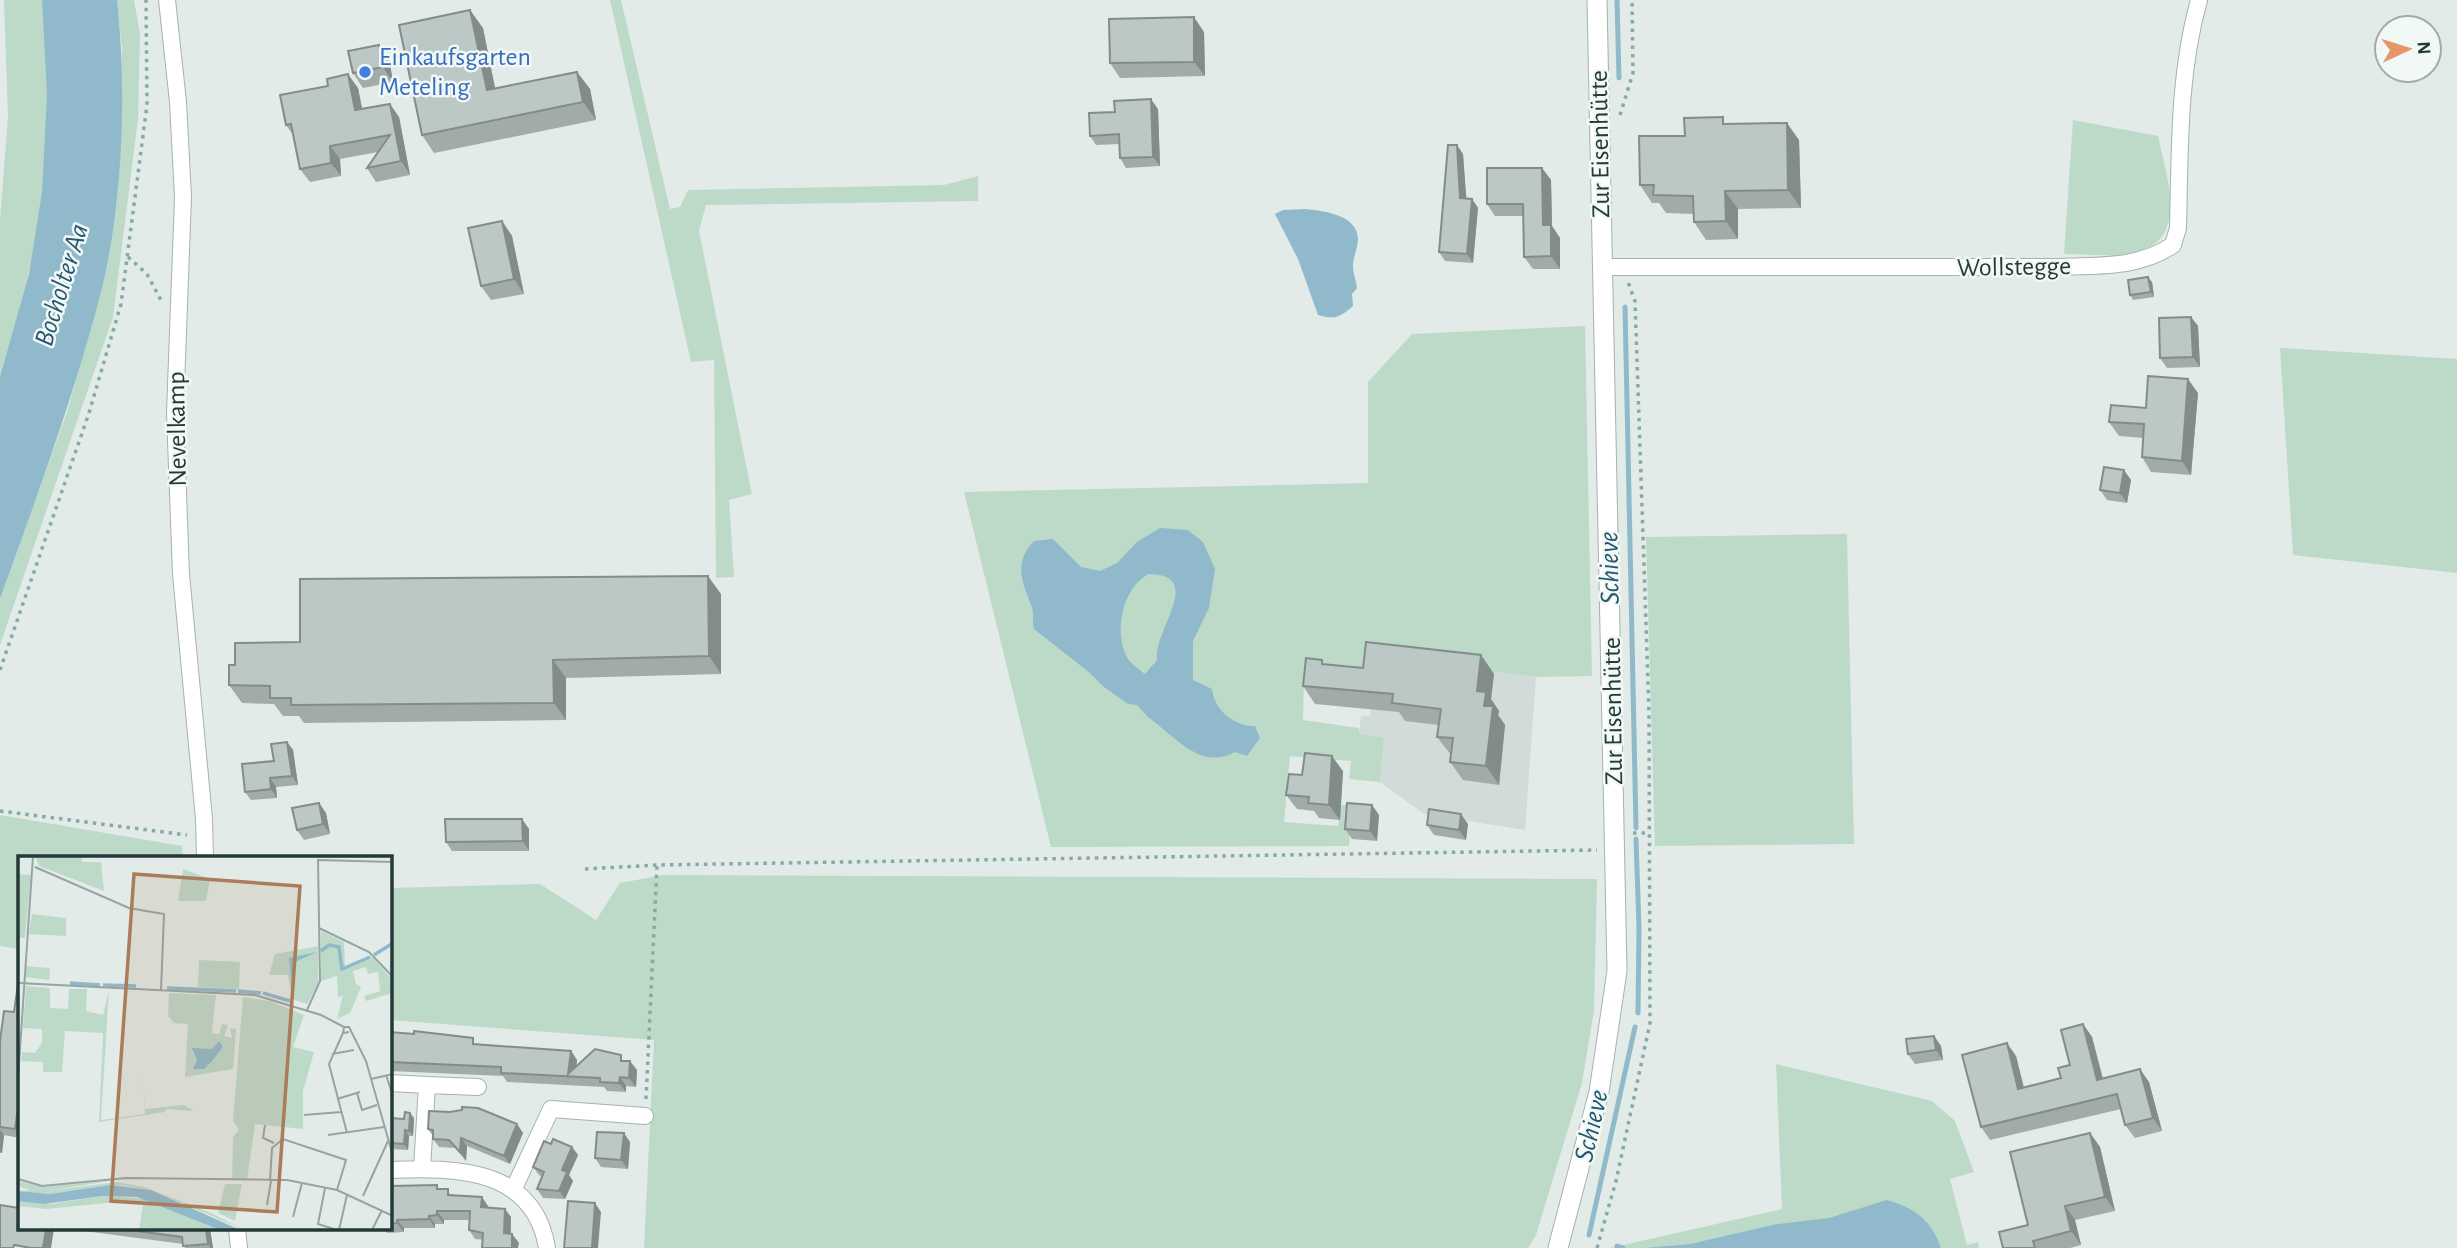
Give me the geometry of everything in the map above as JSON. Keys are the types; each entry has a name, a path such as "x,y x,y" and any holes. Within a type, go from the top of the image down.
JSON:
{"street":[{"name":"Nevelkamp","path":"167,0 178,102 183,197 175,413 181,573 204,819 205,856"},
{"name":"Zur Eisenhütte","path":"1558,1248 1599,1092 1617,971 1613,268 1597,0"},
{"name":"Wollstegge","path":"1613,268 2063,267 2133,264 2157,256 2173,246 2178,228 2181,103 2188,40 2199,0"},
{"path":"392,1083 478,1087"},
{"path":"422,1169 427,1084"},
{"path":"514,1188 551,1109 645,1116"},
{"path":"392,1170 422,1169 482,1175 514,1188 530,1205 544,1227 547,1248"},
{"path":"237,1230 239,1248"}],"path":[{"path":"0,670 96,391 121,304 147,106 146,0"},
{"path":"1619,121 1633,73 1632,0"},
{"path":"1597,1248 1640,1076 1650,1023 1652,974 1649,712 1635,301 1613,268"},
{"path":"0,811 187,835"},
{"path":"585,869 657,865 1594,853 1616,833"},
{"path":"645,1116 657,865"}],"shaded area":[{"path":"1375,658 1536,677 1525,830 1424,814 1380,782 1384,737 1359,734 1361,716 1370,716"}],"green space":[{"path":"4,0 42,0 49,93 47,142 35,240 26,287 0,377 0,220 8,117"},
{"path":"117,0 134,0 140,34 138,119 113,317 0,645 0,599 67,412 100,294 117,201 122,48"},
{"path":"610,0 621,0 670,209 680,207 688,190 944,185 978,176 978,201 706,205 699,231 752,494 729,500 734,577 716,578 714,360 691,362"},
{"path":"2073,120 2158,136 2169,184 2170,218 2165,232 2155,243 2140,251 2122,254 2064,254"},
{"path":"1585,326 1592,676 1536,677 1375,658 1372,680 1304,670 1303,720 1359,728 1359,734 1384,737 1380,782 1349,779 1351,761 1290,756 1284,822 1338,826 1341,805 1352,805 1349,846 1051,847 964,492 1368,483 1368,382 1412,334"},
{"path":"2280,348 2457,359 2457,573 2293,555"},
{"path":"1847,534 1854,844 1655,846 1646,537"},
{"path":"0,815 182,846 183,856 18,856 18,949 0,946"},
{"path":"663,875 1597,879 1594,1010 1582,1083 1536,1235 1528,1248 644,1248 654,1040 392,1020 392,888 540,884 596,920 620,883"},
{"path":"1776,1064 1932,1101 1955,1121 1974,1172 1950,1179 1967,1245 1978,1242 1979,1248 1610,1248 1782,1209"}],"water":[{"name":"Bocholter Aa","path":"42,0 117,0 122,72 121,149 114,225 100,296 66,411 0,599 0,377 29,274 42,192 47,95"},
{"path":"1305,209 1338,215 1352,224 1356,231 1358,242 1353,266 1357,288 1352,294 1353,306 1337,316 1318,315 1298,259 1275,214 1283,210"},
{"path":"1160,528 1188,530 1203,542 1215,569 1209,608 1193,641 1193,680 1212,689 1217,704 1227,716 1240,724 1255,726 1260,738 1247,756 1235,752 1222,757 1199,755 1148,717 1137,705 1128,704 1104,687 1034,629 1032,607 1021,573 1023,557 1034,541 1053,539 1081,567 1100,571 1117,563 1137,542","holes":["1149,574 1166,577 1174,584 1176,594 1162,634 1157,660 1145,674 1130,661 1123,649 1123,612 1132,589 1140,580"]},
{"path":"1887,1200 1913,1211 1927,1222 1941,1248 1645,1248 1690,1244 1777,1224 1829,1218"}],"building":[{"path":"470,10 487,90 577,72 583,102 422,135 399,25"},
{"path":"1194,17 1194,62 1110,63 1109,19"},
{"path":"379,45 383,67 353,73 348,51"},
{"path":"348,74 355,110 390,104 401,161 367,168 390,135 330,146 331,163 300,169 291,124 286,125 280,95 328,86 327,79"},
{"path":"1151,99 1153,157 1120,158 1119,134 1090,136 1089,113 1115,112 1114,101"},
{"path":"1723,117 1723,124 1787,123 1788,190 1725,191 1726,221 1694,222 1693,196 1653,195 1654,185 1640,185 1639,136 1685,136 1684,118"},
{"path":"1448,145 1457,145 1460,198 1472,199 1467,254 1439,252"},
{"path":"1487,168 1542,168 1543,225 1551,225 1551,256 1524,257 1523,204 1487,204"},
{"path":"502,221 514,279 481,286 468,228"},
{"path":"2148,277 2151,292 2130,295 2128,280"},
{"path":"2191,317 2193,357 2160,358 2159,318"},
{"path":"2148,376 2188,379 2182,461 2142,457 2144,424 2109,422 2111,405 2146,408"},
{"path":"2104,467 2124,470 2120,493 2100,490"},
{"path":"708,576 709,656 553,660 554,703 291,705 291,698 270,698 270,686 229,685 229,665 235,665 235,643 300,642 300,579"},
{"path":"1366,642 1481,655 1477,691 1486,692 1484,706 1493,706 1486,766 1450,762 1453,738 1437,737 1441,709 1392,703 1393,694 1303,686 1306,658 1322,660 1322,664 1363,668"},
{"path":"287,742 292,776 270,778 271,789 245,792 242,764 274,761 271,744"},
{"path":"1305,753 1332,756 1329,805 1308,803 1309,797 1286,795 1289,774 1302,775"},
{"path":"319,803 323,824 297,830 292,808"},
{"path":"1347,803 1372,805 1370,831 1345,829"},
{"path":"1429,809 1461,814 1459,830 1427,825"},
{"path":"445,819 522,819 523,841 446,842"},
{"path":"18,984 18,1108 15,1129 0,1127 0,1041 4,1011 14,1012"},
{"path":"2083,1024 2097,1080 2140,1069 2153,1118 2125,1125 2117,1094 1981,1127 1962,1055 2007,1043 2018,1089 2061,1078 2058,1068 2070,1065 2061,1030"},
{"path":"414,1031 473,1038 473,1044 571,1051 568,1074 595,1049 621,1055 621,1061 630,1061 629,1078 620,1077 619,1083 600,1082 600,1078 501,1073 501,1067 392,1062 392,1032 414,1034"},
{"path":"1934,1036 1936,1050 1908,1054 1906,1039"},
{"path":"462,1107 478,1108 517,1124 504,1156 461,1138 460,1152 449,1140 433,1139 433,1130 428,1129 429,1111 450,1112 462,1110"},
{"path":"405,1112 410,1113 409,1131 405,1130 404,1144 392,1143 392,1118 404,1119"},
{"path":"597,1132 624,1133 621,1160 595,1158"},
{"path":"2090,1133 2105,1197 2065,1206 2071,1231 2033,1241 2035,1248 2003,1248 1999,1232 2028,1225 2010,1152"},
{"path":"553,1139 572,1147 562,1170 567,1172 559,1191 537,1189 544,1172 533,1167 544,1141 551,1144"},
{"path":"437,1185 437,1189 448,1189 448,1195 482,1197 481,1207 505,1209 504,1233 512,1234 512,1248 482,1248 483,1233 469,1230 470,1211 437,1211 437,1215 429,1216 429,1219 397,1220 397,1223 392,1224 392,1186"},
{"path":"568,1201 595,1203 592,1248 564,1248"},
{"path":"0,1205 18,1208 18,1230 46,1230 43,1248 14,1245 13,1248 0,1248"},
{"path":"130,1230 206,1230 208,1244 183,1246 182,1237"}],"waterway":[{"name":"Schieve","path":"1617,0 1619,78"},
{"name":"Schieve","path":"1625,307 1636,828"},
{"name":"Schieve","path":"1636,839 1638,1013"},
{"name":"Schieve","path":"1589,1235 1635,1027"},
{"name":"Schieve","path":"1617,1246 1623,1248"}],"place":[{"name":"Einkaufsgarten Meteling","path":"365,72"}]}
